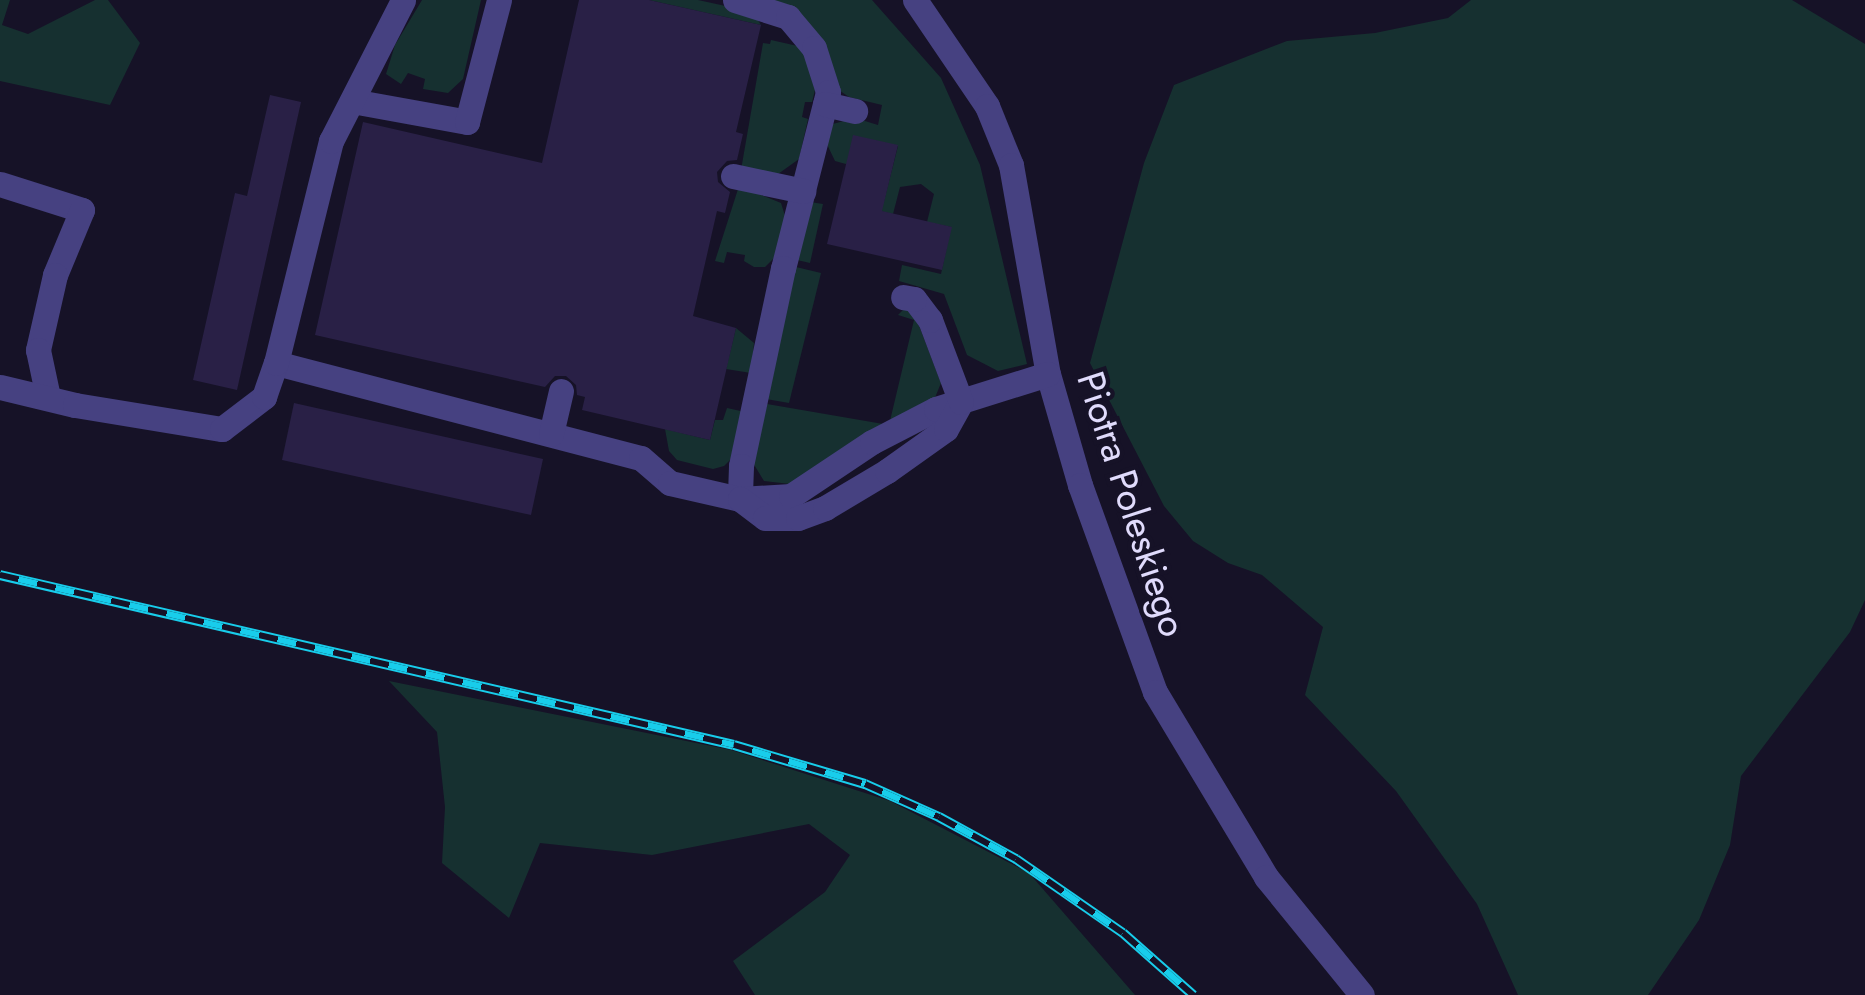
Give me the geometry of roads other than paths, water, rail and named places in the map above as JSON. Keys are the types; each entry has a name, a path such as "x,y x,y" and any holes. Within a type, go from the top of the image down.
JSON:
{"street":[{"path":"0,387 222,428 264,397 331,142 404,0"},
{"path":"352,101 467,122 499,0"},
{"path":"735,0 788,17 814,48 824,68 824,104 741,466 740,499"},
{"name":"Piotra Poleskiego","path":"915,0 987,106 1011,165 1048,374 1080,485 1156,692 1266,876 1362,995"},
{"path":"824,104 855,111"},
{"path":"734,176 803,191"},
{"path":"0,184 82,210 54,276 38,350 48,397"},
{"path":"903,298 914,299 930,320 961,402"},
{"path":"276,363 641,458 670,484 740,499 791,496 872,442 936,408 1048,374"},
{"path":"552,434 561,390"}],"railway":[{"path":"0,575 734,745 865,784 939,817 1016,859 1123,933 1193,995"}]}
